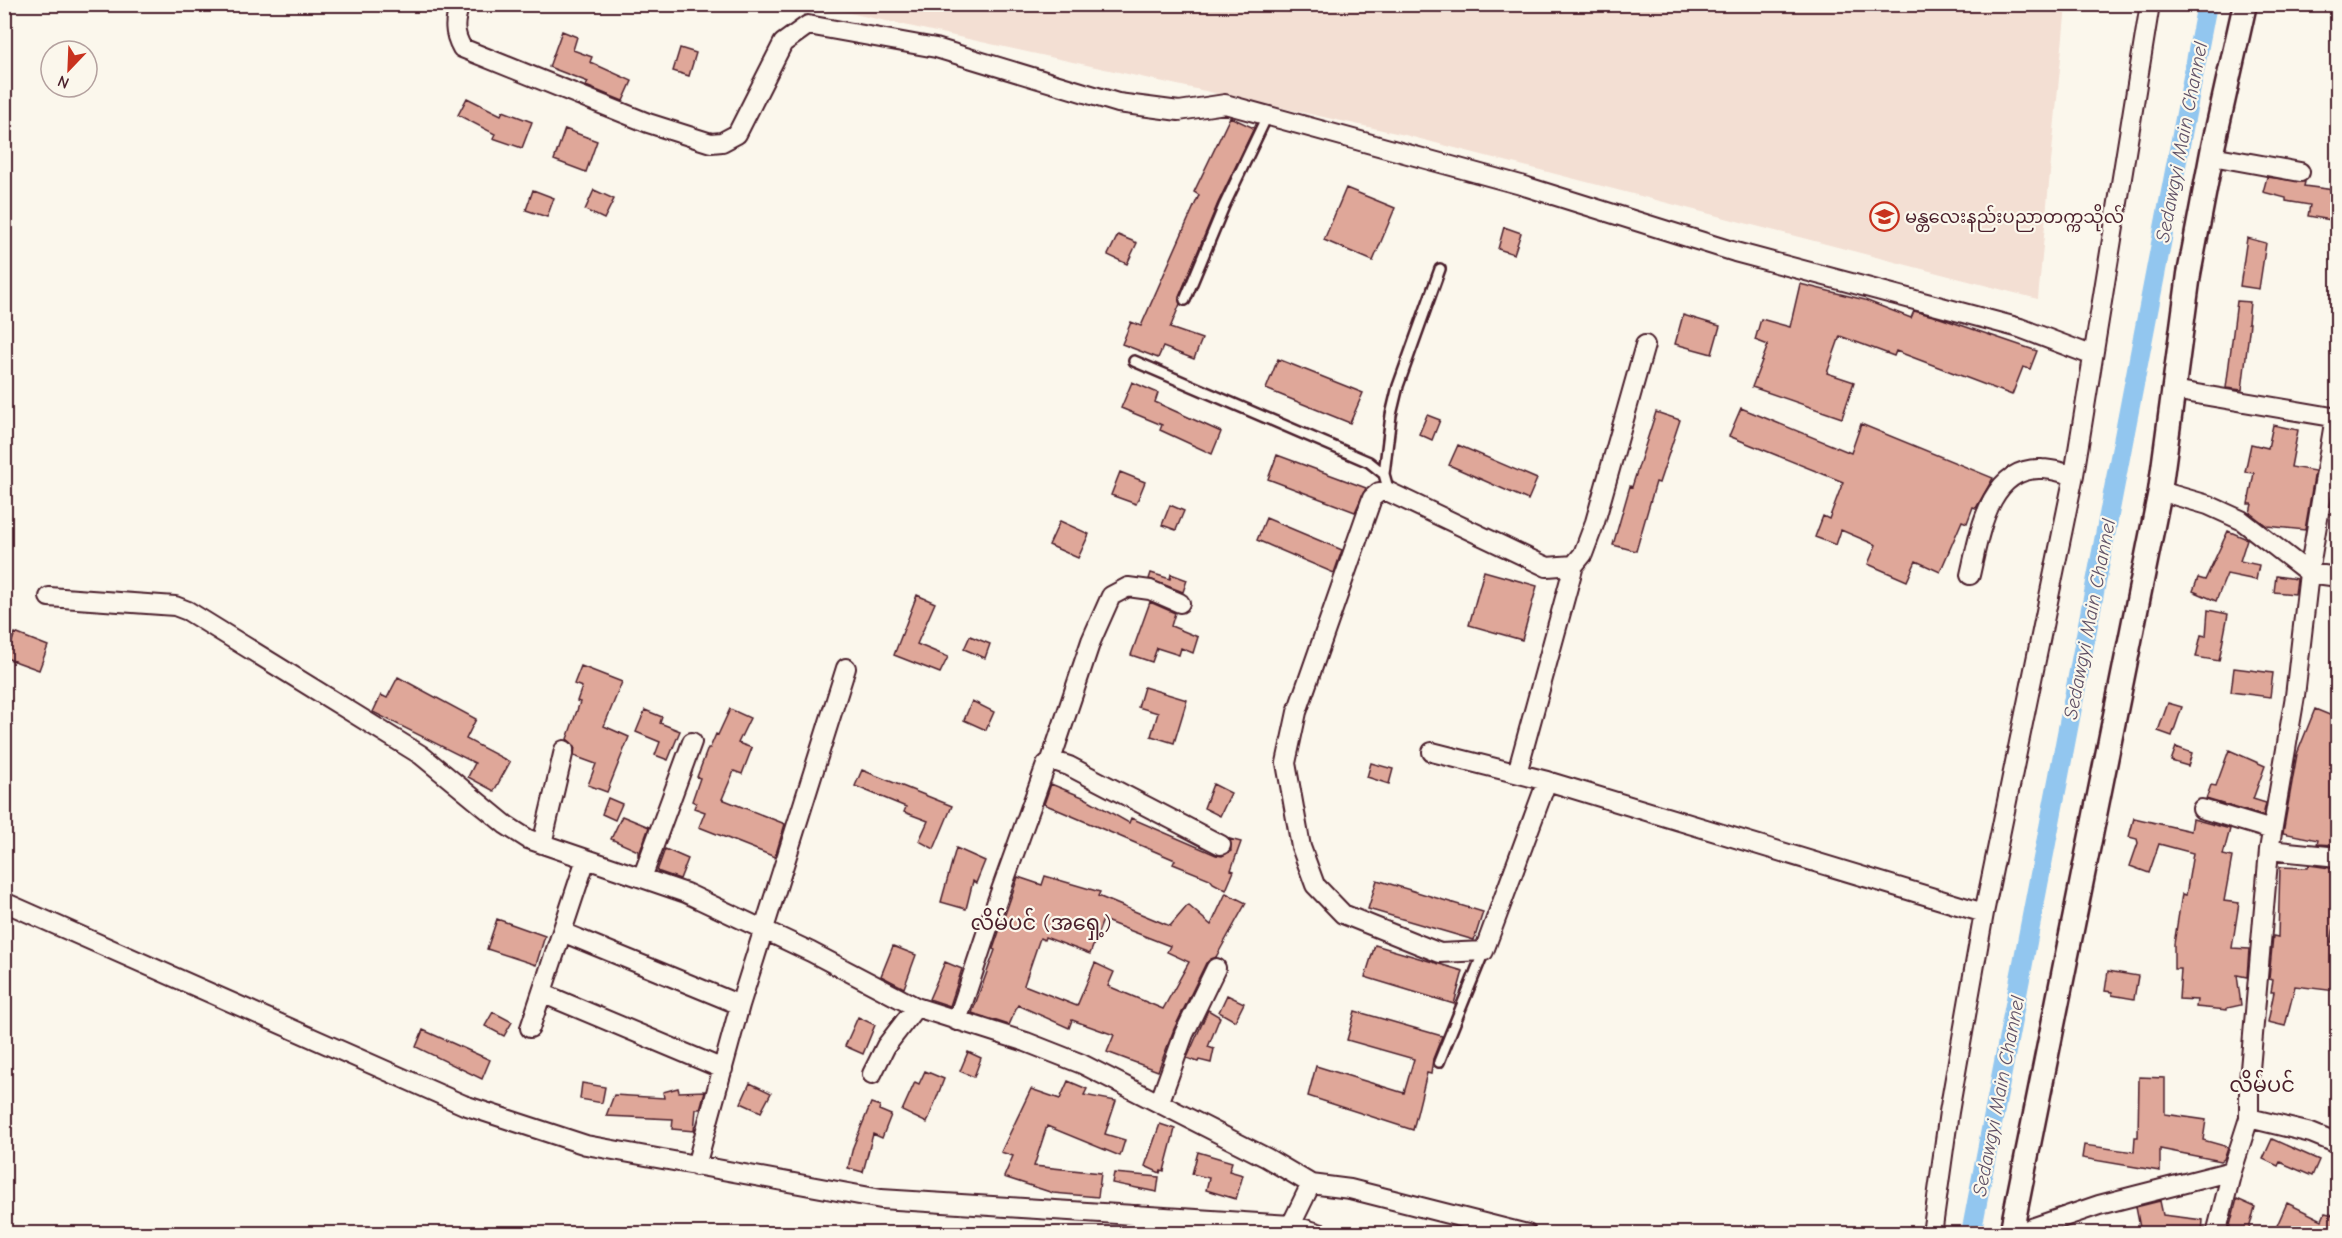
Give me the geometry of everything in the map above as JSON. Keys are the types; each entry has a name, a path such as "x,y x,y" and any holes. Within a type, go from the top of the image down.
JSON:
{"street":[{"path":"460,4 454,19 455,35 462,48 648,123 711,143 722,142 736,134 783,43 808,25 936,48 1118,103 1179,111 1225,105 1521,185 1735,252 2020,328 2091,355"},
{"path":"1932,1233 1949,1112 1984,912 2074,475 2091,355 2150,4"},
{"path":"2232,1171 2099,1204 2012,1233 2160,491 2189,274 2245,4"},
{"path":"2212,156 2300,172"},
{"path":"1517,773 1574,566 1583,554 1595,522 1645,345"},
{"path":"2172,390 2336,418 2309,573 2295,696 2269,850 2249,1081 2250,1118 2232,1171 2217,1233"},
{"path":"1970,575 1984,516 2011,476 2040,468 2074,475"},
{"path":"2160,491 2208,505 2241,520 2309,573 2337,577"},
{"path":"1547,782 1484,951 1440,953 1343,914 1315,885 1301,847 1292,808 1286,763 1297,712 1372,498 1379,492 1389,492 1547,567 1574,566"},
{"path":"957,1022 1023,826 1046,765 1051,760 1091,641 1111,597 1128,587 1150,590 1180,603"},
{"path":"49,597 175,606 188,611 421,755 506,825 542,844 686,893 763,929 916,1007 957,1022 1026,1042 1082,1064 1160,1101 1268,1158 1311,1184 1350,1189 1527,1233"},
{"path":"696,1166 740,1005 846,668"},
{"path":"642,878 692,742"},
{"path":"542,844 564,750"},
{"path":"1432,752 1517,773 1984,912"},
{"path":"1051,760 1069,766 1221,845"},
{"path":"2202,809 2272,830"},
{"path":"2269,850 2337,856"},
{"path":"530,1028 544,994 586,859"},
{"path":"4,903 464,1105 586,1145 881,1198 1291,1225 1323,1233"},
{"path":"562,932 740,1005"},
{"path":"1160,1101 1184,1034 1216,968"},
{"path":"544,994 723,1068"},
{"path":"872,1074 886,1046 916,1007"},
{"path":"2250,1118 2311,1133 2337,1144"},
{"path":"1291,1225 1311,1184"},
{"path":"1131,1233 1138,1215"}],"lane":[{"path":"1185,300 1224,206 1267,116"},
{"path":"1389,492 1384,474 1391,415 1398,386 1440,269"},
{"path":"1134,361 1369,462 1384,474"},
{"path":"1439,1062 1484,951"}],"shaded area":[{"name":"မန္တလေးနည်းပညာတက္ကသိုလ်","path":"813,5 2066,5 2038,299 1405,135"}],"building":[{"path":"562,31 577,37 573,50 592,57 590,62 632,81 623,101 586,86 588,82 549,67"},
{"path":"680,48 696,53 689,76 673,71"},
{"path":"467,98 501,115 503,111 532,122 522,148 493,138 495,134 458,115"},
{"path":"1230,117 1254,128 1218,203 1179,297 1180,304 1170,328 1202,339 1194,359 1163,347 1158,358 1122,344 1131,322 1141,326 1199,195 1194,192"},
{"path":"565,129 597,141 586,172 554,160"},
{"path":"2267,177 2305,182 2304,186 2334,190 2333,202 2337,203 2337,221 2308,216 2310,205 2286,201 2286,198 2263,192"},
{"path":"1346,188 1395,208 1373,261 1324,240"},
{"path":"533,190 554,198 547,217 526,210"},
{"path":"594,190 614,199 604,219 585,210"},
{"path":"1504,227 1521,233 1514,254 1498,249"},
{"path":"1118,235 1137,243 1127,264 1108,255"},
{"path":"2247,238 2266,243 2259,289 2240,286"},
{"path":"1800,284 1865,300 1911,318 1914,311 1937,317 2037,351 2030,369 2023,367 2012,395 1896,351 1894,356 1840,336 1827,373 1854,382 1842,418 1752,387 1768,345 1755,340 1761,319 1790,327"},
{"path":"2237,301 2250,302 2248,323 2250,323 2242,390 2226,388"},
{"path":"1683,315 1720,326 1712,354 1675,344"},
{"path":"1278,359 1363,393 1350,423 1266,389"},
{"path":"1132,382 1158,393 1155,402 1221,432 1212,454 1160,430 1162,425 1121,408"},
{"path":"1741,408 1851,453 1861,424 1993,478 1976,508 1973,507 1967,523 1962,521 1940,572 1916,561 1907,581 1868,564 1876,545 1841,530 1836,545 1815,537 1823,516 1829,519 1843,482 1729,436"},
{"path":"1656,412 1680,420 1659,483 1656,482 1636,551 1613,545 1630,486 1632,487"},
{"path":"1427,415 1440,420 1432,440 1419,434"},
{"path":"2273,425 2298,430 2291,467 2315,471 2305,530 2267,526 2250,513 2252,504 2248,504 2254,473 2245,472 2251,444 2268,448"},
{"path":"1458,445 1537,479 1528,500 1449,465"},
{"path":"1277,455 1366,488 1355,512 1268,479"},
{"path":"1120,472 1145,482 1136,504 1111,495"},
{"path":"1170,505 1184,511 1176,530 1162,525"},
{"path":"1266,518 1342,550 1334,573 1257,540"},
{"path":"1060,521 1089,534 1078,558 1049,545"},
{"path":"2228,531 2247,539 2240,561 2259,565 2256,580 2227,574 2216,601 2193,591 2198,578 2205,580"},
{"path":"1484,571 1537,586 1522,640 1469,625"},
{"path":"1151,573 1170,579 1171,574 1187,580 1183,592 1149,579"},
{"path":"2276,576 2297,579 2295,594 2274,592"},
{"path":"917,595 935,603 917,644 948,657 940,673 894,655"},
{"path":"1150,602 1175,613 1171,626 1198,637 1193,653 1181,648 1179,655 1157,648 1152,662 1131,655"},
{"path":"2208,610 2228,614 2219,661 2196,657 2201,635 2206,636"},
{"path":"15,633 48,646 39,670 6,658"},
{"path":"970,636 990,644 985,658 964,649"},
{"path":"581,666 622,682 604,726 629,737 607,792 588,785 596,764 574,756 575,746 567,739 580,702 577,701 582,687 574,684"},
{"path":"2234,668 2273,673 2270,697 2231,692"},
{"path":"398,677 476,719 466,739 510,762 494,791 468,777 475,763 373,712 381,695 387,698"},
{"path":"1144,687 1187,700 1174,743 1151,736 1158,713 1138,707"},
{"path":"972,701 994,712 986,730 964,720"},
{"path":"2168,703 2182,707 2172,736 2158,731"},
{"path":"730,709 750,718 738,743 752,748 742,774 734,771 722,799 785,824 775,857 699,827 705,812 694,808 696,803 692,801 700,778 697,777 708,748 716,734 718,735"},
{"path":"2315,709 2337,718 2337,837 2334,845 2317,844 2318,840 2283,833 2297,754"},
{"path":"645,710 662,717 660,723 680,731 668,760 655,755 660,742 636,732"},
{"path":"2176,747 2192,753 2188,766 2171,761"},
{"path":"2229,750 2265,766 2253,799 2266,803 2263,816 2206,799 2211,785 2216,786"},
{"path":"1371,763 1393,769 1389,784 1367,777"},
{"path":"862,770 952,806 934,849 919,841 928,821 904,812 906,807 855,786"},
{"path":"1051,784 1085,798 1129,823 1131,818 1216,855 1222,856 1231,851 1230,839 1241,842 1231,870 1234,871 1226,890 1210,879 1173,864 1175,860 1044,804"},
{"path":"1213,784 1231,793 1220,816 1204,808"},
{"path":"608,798 622,804 615,820 602,814"},
{"path":"622,816 649,827 638,857 638,851 611,839"},
{"path":"2134,818 2191,831 2193,819 2230,829 2223,855 2232,857 2224,901 2239,903 2232,948 2249,949 2247,977 2237,975 2241,1005 2227,1008 2227,1010 2196,1007 2197,1000 2179,999 2181,969 2174,969 2174,944 2182,894 2186,895 2193,853 2159,844 2149,873 2130,866 2138,843 2137,839 2129,837"},
{"path":"956,848 985,861 976,883 973,881 966,909 941,902"},
{"path":"665,849 688,859 680,879 657,871"},
{"path":"2309,865 2337,869 2337,912 2331,942 2337,942 2336,991 2295,986 2285,1026 2268,1022 2274,992 2271,992 2273,980 2269,979 2273,936 2278,937 2280,867 2308,868"},
{"path":"1045,876 1100,892 1098,896 1170,926 1188,905 1211,925 1226,893 1246,903 1216,957 1206,963 1174,1029 1158,1071 1107,1052 1114,1035 1072,1020 1069,1028 1018,1005 1009,1025 972,1013 1018,877 1042,885","holes":["1103,920 1170,946 1167,952 1189,962 1163,1009 1108,986 1114,972 1095,963 1077,1006 1024,985 1040,938 1044,940 1045,937 1090,954"]},
{"path":"1377,880 1483,912 1474,940 1368,909"},
{"path":"497,919 545,936 536,965 487,949"},
{"path":"1375,945 1463,971 1454,1004 1365,977"},
{"path":"893,946 916,955 904,988 881,976"},
{"path":"945,962 962,969 950,1006 929,999"},
{"path":"2108,971 2138,976 2134,999 2112,995 2112,992 2105,991"},
{"path":"1227,995 1244,1003 1235,1021 1219,1012"},
{"path":"1208,1010 1220,1017 1208,1047 1214,1049 1211,1063 1187,1058"},
{"path":"1355,1011 1442,1036 1433,1059 1431,1074 1427,1073 1413,1130 1308,1096 1316,1066 1404,1093 1414,1059 1347,1040"},
{"path":"493,1012 512,1022 504,1036 485,1026"},
{"path":"858,1017 875,1025 863,1054 845,1046"},
{"path":"423,1030 490,1060 482,1079 416,1047"},
{"path":"968,1052 981,1058 974,1077 960,1071"},
{"path":"925,1071 944,1079 927,1123 902,1111 915,1082 919,1084"},
{"path":"2139,1077 2165,1078 2165,1114 2206,1120 2203,1140 2228,1147 2224,1159 2221,1161 2160,1149 2160,1171 2082,1158 2084,1145 2134,1152 2135,1137 2138,1137"},
{"path":"1068,1081 1087,1089 1084,1095 1116,1101 1105,1134 1125,1140 1120,1156 1047,1126 1034,1166 1101,1173 1098,1197 1053,1193 1004,1177 1013,1156 1001,1152 1031,1089 1060,1099"},
{"path":"582,1083 605,1087 602,1103 580,1099"},
{"path":"750,1083 771,1093 761,1112 741,1103"},
{"path":"678,1088 679,1092 705,1091 700,1109 696,1109 694,1131 672,1129 673,1119 606,1116 614,1095 664,1098 663,1092"},
{"path":"871,1103 880,1106 879,1110 891,1115 882,1138 873,1134 863,1172 848,1168 853,1147"},
{"path":"1160,1124 1175,1129 1164,1171 1161,1170 1160,1173 1145,1166"},
{"path":"2272,1139 2319,1160 2312,1176 2280,1162 2278,1166 2263,1159"},
{"path":"1198,1152 1232,1162 1229,1171 1243,1175 1236,1199 1206,1190 1209,1178 1192,1174"},
{"path":"1114,1173 1159,1177 1157,1192 1112,1183"},
{"path":"2237,1199 2255,1207 2248,1233 2228,1233"},
{"path":"2160,1201 2163,1215 2203,1220 2202,1233 2141,1233 2136,1207"},
{"path":"2287,1203 2322,1220 2325,1213 2337,1216 2337,1233 2283,1233 2275,1230"}],"waterway":[{"name":"Sedawgyi Main Channel","path":"1971,1234 2207,4"}],"place":[{"name":"မန္တလေးနည်းပညာတက္ကသိုလ်","path":"1884,217"}],"district":[{"name":"လိမ်ပင် (အရှေ့)","path":"1041,923"},
{"name":"လိမ်ပင်","path":"2262,1085"}]}
